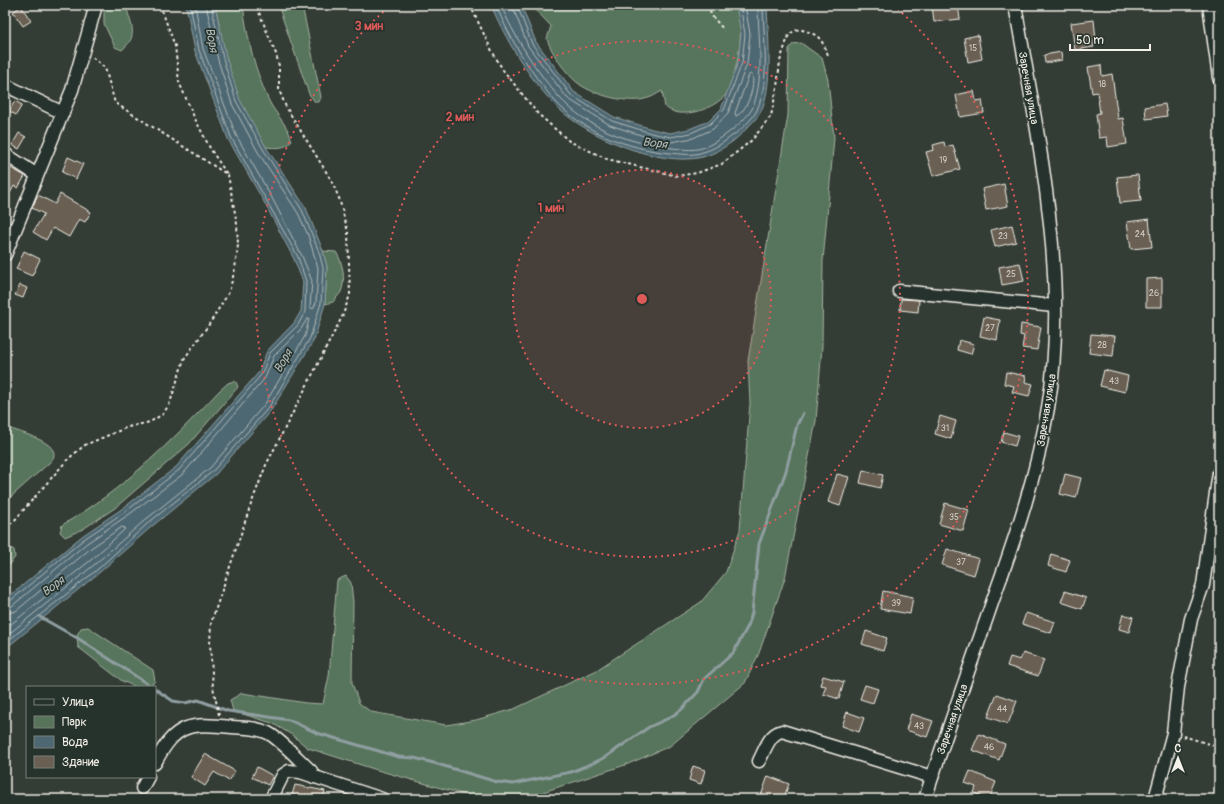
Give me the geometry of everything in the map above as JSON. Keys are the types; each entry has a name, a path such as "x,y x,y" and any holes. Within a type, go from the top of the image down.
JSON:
{"street":[{"path":"5,254 63,113 84,51 96,5"},
{"name":"Заречная улица","path":"925,799 1022,514 1040,448 1048,407 1052,372 1054,306 1050,227 1035,120 1015,5"},
{"path":"1209,5 1219,78"},
{"path":"5,84 63,113"},
{"path":"5,154 37,175"},
{"path":"899,291 1054,306"},
{"path":"1155,799 1173,733 1178,687 1191,619 1203,585 1219,472"},
{"path":"156,762 165,744 181,730 200,724 257,729 268,733 311,771 314,777"},
{"path":"759,761 771,739 777,732 782,731 932,777"},
{"path":"271,799 283,775 289,770 382,799"}],"path":[{"path":"5,527 13,522 68,459 85,445 128,427 150,422 163,414 170,403 184,359 210,323 228,292 235,269 238,245 237,224 228,175 211,150 194,117 179,82 175,46 160,5"},
{"path":"223,726 217,709 213,687 210,623 250,506 266,465 342,317 350,295 348,232 339,198 330,178 286,107 279,90 279,66 276,54 256,5"},
{"path":"470,5 492,51 503,70 538,114 569,141 606,159 677,176 697,173 722,164 752,140 770,116 777,87 780,61 789,34 799,29 814,32 822,40 828,55"},
{"path":"709,5 711,15 724,30"},
{"path":"84,51 105,68 115,103 228,175"},
{"path":"1173,733 1219,747"}],"green space":[{"path":"104,5 126,5 132,34 128,45 122,50 115,47 104,24"},
{"path":"215,5 243,5 249,42 256,66 269,101 288,130 292,141 289,144 277,148 266,147 249,119 235,90 228,66"},
{"path":"278,5 302,5 321,97 319,102 315,102 309,94"},
{"path":"531,5 736,5 740,24 740,43 735,71 729,91 725,96 708,107 699,111 682,113 672,111 665,107 662,91 654,96 640,100 622,100 594,92 579,84 569,75 560,63 552,51 547,39 551,26"},
{"path":"801,43 822,58 828,80 834,138 823,261 822,347 816,421 785,578 759,653 745,683 670,746 628,764 522,799 491,799 462,794 377,770 308,748 292,735 272,723 233,711 230,700 242,693 306,703 323,704 329,676 337,580 346,576 351,583 353,602 352,683 359,703 371,712 446,725 476,720 514,709 595,671 701,602 726,572 740,530 750,403 748,361 788,115 789,49 793,44"},
{"path":"323,251 336,252 343,271 343,287 341,292 333,302 325,304 327,267"},
{"path":"234,381 238,387 189,444 115,508 83,529 65,537 60,532 62,525 84,512 126,481 183,428 219,391 228,383"},
{"path":"5,427 34,437 49,445 53,450 54,455 49,463 5,502"},
{"path":"7,546 14,550 15,557 5,571 5,547"},
{"path":"88,627 153,670 155,681 150,686 134,686 122,681 78,647 77,635 81,628"}],"water":[{"name":"Воря","path":"186,5 215,5 226,57 240,100 266,147 306,208 323,251 327,267 325,304 314,340 272,409 216,474 150,528 100,572 5,649 5,600 82,536 126,506 176,467 259,372 267,351 294,323 301,311 303,282 294,259 228,139 195,51"},
{"name":"Воря","path":"491,5 521,5 536,42 574,92 614,117 670,133 689,129 709,121 721,109 738,62 741,34 736,5 767,5 769,75 767,90 760,113 744,132 728,145 703,157 685,159 665,158 622,146 601,137 582,126 565,114 552,102 517,56"}],"building":[{"path":"932,5 958,5 960,19 934,22"},
{"path":"21,6 31,21 23,26 13,12"},
{"path":"1094,20 1096,40 1093,41 1094,47 1075,50 1071,23"},
{"path":"978,35 982,59 968,62 964,38"},
{"path":"1061,52 1062,60 1045,63 1044,55"},
{"path":"1101,65 1102,76 1112,74 1118,119 1123,118 1127,144 1108,147 1107,137 1099,138 1096,114 1100,113 1097,92 1092,93 1088,67"},
{"path":"974,91 976,101 982,100 984,113 960,117 956,95"},
{"path":"15,101 22,105 16,115 9,111"},
{"path":"1165,104 1167,116 1146,119 1145,107"},
{"path":"19,133 26,137 19,149 12,145"},
{"path":"944,142 945,147 953,145 960,169 933,176 926,152 934,150 933,145"},
{"path":"68,157 83,164 76,179 62,172"},
{"path":"11,168 25,176 18,188 14,186 5,202 5,178"},
{"path":"1138,175 1141,201 1120,203 1117,177"},
{"path":"1004,184 1008,206 986,210 982,189"},
{"path":"60,194 91,212 85,222 79,219 69,237 53,228 46,240 33,232 44,214 32,208 38,195 55,204"},
{"path":"1149,219 1152,247 1131,249 1127,222"},
{"path":"1012,225 1016,242 995,247 991,230"},
{"path":"24,251 40,259 32,276 16,269"},
{"path":"1020,263 1024,281 1002,285 999,267"},
{"path":"1162,278 1162,307 1146,307 1146,279"},
{"path":"20,285 27,288 23,298 15,295"},
{"path":"901,299 919,300 918,312 900,310"},
{"path":"984,317 1000,320 997,340 980,336"},
{"path":"1021,324 1041,327 1037,350 1022,348 1024,336 1020,335"},
{"path":"1091,334 1115,336 1113,356 1089,353"},
{"path":"959,340 974,344 971,354 957,350"},
{"path":"1104,370 1128,376 1125,392 1100,386"},
{"path":"1006,372 1026,376 1025,382 1033,384 1029,396 1012,392 1014,386 1004,384"},
{"path":"940,416 956,421 951,439 935,434"},
{"path":"1004,432 1018,436 1015,446 1001,442"},
{"path":"863,470 883,475 880,488 860,483"},
{"path":"837,474 849,477 840,506 828,502"},
{"path":"1065,474 1081,478 1076,498 1060,494"},
{"path":"945,503 969,510 963,531 939,524"},
{"path":"947,549 979,559 974,575 942,565"},
{"path":"1051,554 1070,560 1066,572 1048,566"},
{"path":"883,591 913,597 910,614 880,609"},
{"path":"1065,591 1086,598 1082,609 1061,602"},
{"path":"1026,613 1055,622 1051,633 1022,624"},
{"path":"1123,614 1133,617 1129,632 1119,629"},
{"path":"866,631 887,638 883,651 862,644"},
{"path":"1023,653 1044,660 1038,676 1007,666 1010,657 1020,660"},
{"path":"823,676 844,682 839,699 823,694 826,686 820,685"},
{"path":"865,685 878,689 873,703 860,699"},
{"path":"997,694 1017,701 1008,724 988,717"},
{"path":"847,712 864,718 859,732 842,726"},
{"path":"911,714 933,721 927,737 906,730"},
{"path":"979,734 1005,744 999,760 972,750"},
{"path":"205,754 235,771 229,781 214,772 205,786 191,777"},
{"path":"693,766 705,770 701,784 689,780"},
{"path":"257,767 273,776 268,785 252,777"},
{"path":"970,771 996,782 989,799 974,793 976,787 965,783"},
{"path":"768,776 789,784 784,797 780,795 778,799 770,799 761,796"},
{"path":"295,785 325,791 323,799 311,799 292,795"}],"waterway":[{"path":"156,690 173,701 185,703 198,700 228,711 289,720 317,733 399,757 414,758 434,763 497,782 513,784 571,772 591,764 604,758 649,727 669,718 681,710 698,692 704,679 733,653 748,626 752,613 759,544 786,471 797,425 803,413"},
{"path":"40,617 79,639 150,686"}]}
